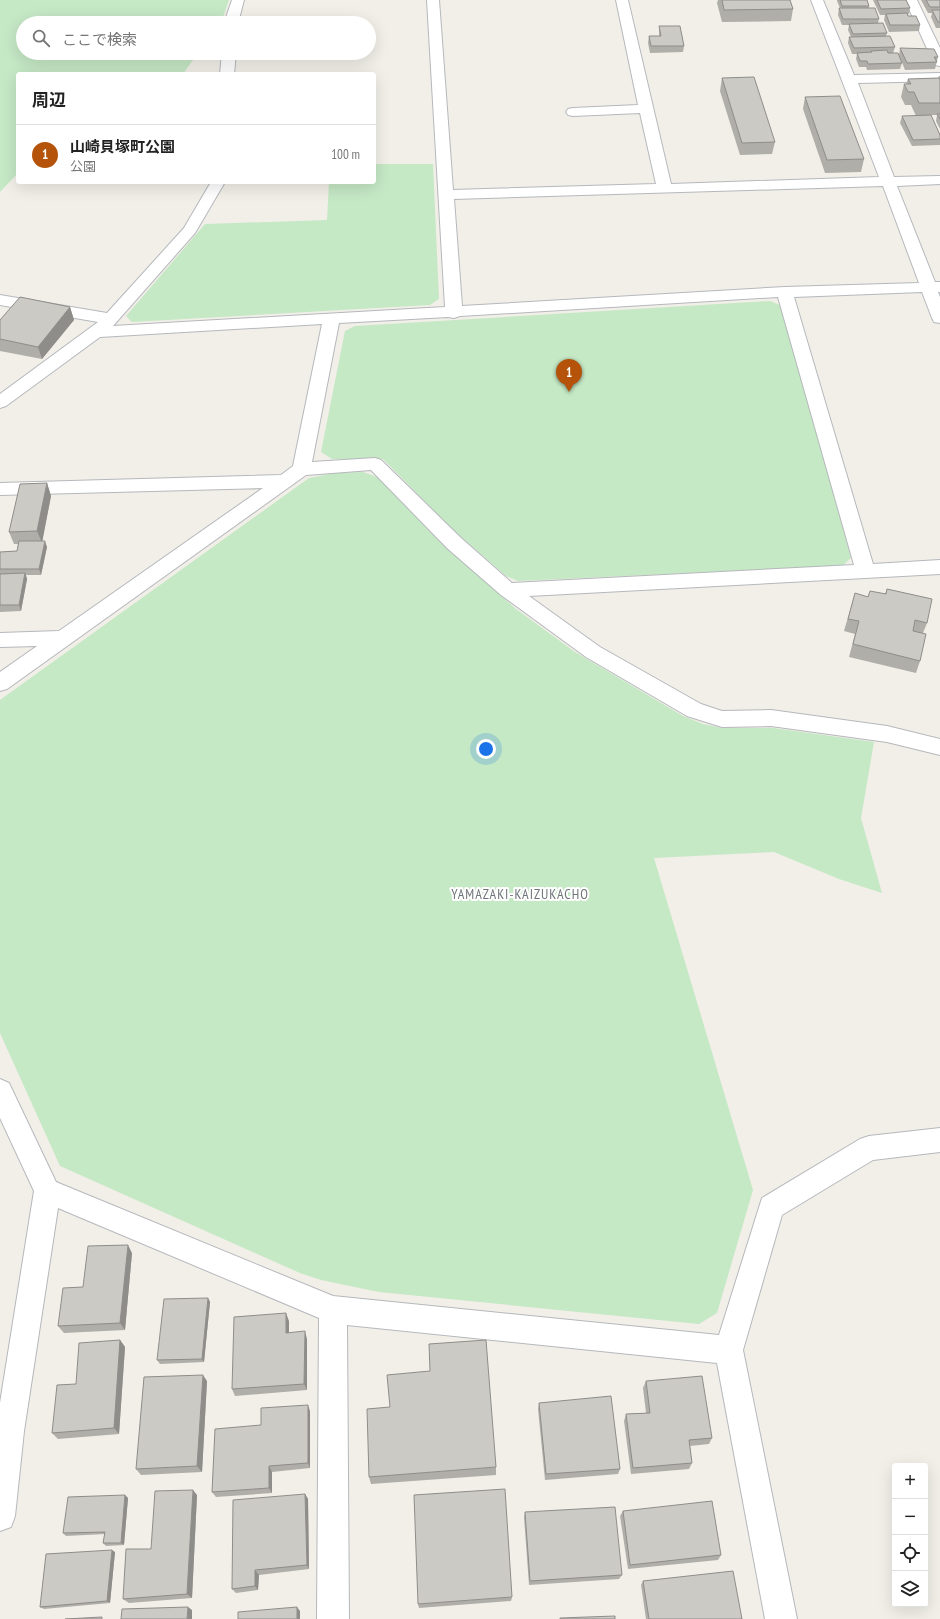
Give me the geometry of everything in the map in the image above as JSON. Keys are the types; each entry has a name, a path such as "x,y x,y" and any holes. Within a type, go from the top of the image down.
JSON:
{"street":[{"path":"233,16 238,0"},
{"path":"433,0 454,313"},
{"path":"622,0 664,188"},
{"path":"817,0 889,182 934,287 940,318"},
{"path":"911,0 937,47 940,62"},
{"path":"227,72 228,60"},
{"path":"849,79 940,76"},
{"path":"573,112 646,108"},
{"path":"447,195 940,180"},
{"path":"0,402 96,332 111,319 190,230 217,184"},
{"path":"96,332 454,313 785,292 934,287"},
{"path":"785,292 866,572"},
{"path":"0,300 111,319"},
{"path":"302,469 331,319"},
{"path":"0,683 302,469 375,464 454,543 508,590 592,652 694,710 722,719 771,718 886,734 940,747"},
{"path":"0,489 285,481"},
{"path":"508,590 940,567"},
{"path":"0,640 63,638"},
{"path":"0,1091 47,1191 5,1432 0,1516"},
{"path":"781,1619 730,1350 771,1207 869,1148 940,1140"},
{"path":"47,1191 333,1310 730,1350"},
{"path":"333,1310 333,1619"}],"green space":[{"path":"0,0 229,0 223,16 16,16 16,60 193,60 184,72 16,72 16,175 0,192"},
{"path":"376,164 433,164 439,299 430,305 132,322 126,316 205,224 327,220 329,184 376,184"},
{"path":"770,301 782,306 851,558 842,566 518,581 506,576 452,529 383,459 332,459 321,452 345,331 355,326"},
{"path":"363,472 377,477 440,542 516,609 575,652 683,716 703,724 722,728 773,728 874,742 861,818 882,893 839,879 774,852 654,858 753,1190 717,1313 699,1324 379,1292 321,1280 300,1273 60,1166 0,1033 0,700 309,478 335,473"}],"building":[{"path":"722,0 790,0 793,9 724,10"},
{"path":"840,0 867,0 869,6 842,6"},
{"path":"877,0 906,0 910,8 881,9"},
{"path":"926,0 940,0 940,7 930,7"},
{"path":"839,8 875,8 879,19 843,19"},
{"path":"932,10 940,10 940,22 938,22"},
{"path":"907,13 908,16 916,16 920,25 890,25 886,14"},
{"path":"883,23 887,33 853,34 849,24"},
{"path":"659,26 680,26 684,46 651,46 649,36 661,36"},
{"path":"890,36 895,47 854,48 849,37"},
{"path":"900,48 934,49 938,57 934,57 937,62 907,63"},
{"path":"887,50 888,53 898,53 902,63 868,64 867,61 860,61 857,53 872,52 871,51"},
{"path":"754,77 775,142 742,143 722,78"},
{"path":"939,78 940,103 919,103 914,92 908,92 904,84 911,84 908,79"},
{"path":"840,96 864,159 827,160 805,97"},
{"path":"931,115 940,135 940,139 913,140 902,116"},
{"path":"20,297 70,307 38,347 0,339 0,320"},
{"path":"47,483 37,531 9,532 20,484"},
{"path":"19,541 45,541 39,569 0,569 0,552 17,551"},
{"path":"25,573 19,605 0,605 0,574"},
{"path":"887,589 932,599 927,623 915,620 913,631 926,634 920,661 853,644 859,621 848,619 855,593 868,597 870,591 886,594"},
{"path":"128,1245 120,1323 58,1326 63,1288 83,1287 88,1246"},
{"path":"208,1298 202,1359 157,1360 164,1299"},
{"path":"286,1313 286,1333 305,1331 304,1384 232,1389 234,1317"},
{"path":"120,1340 114,1428 52,1433 57,1385 76,1384 79,1343"},
{"path":"486,1340 496,1467 369,1477 367,1409 390,1407 387,1375 430,1371 429,1344"},
{"path":"203,1375 197,1466 136,1469 144,1377"},
{"path":"702,1376 712,1438 689,1440 692,1463 633,1468 626,1414 650,1413 646,1381"},
{"path":"611,1396 620,1469 546,1474 539,1403"},
{"path":"308,1405 308,1463 269,1466 269,1488 212,1492 215,1429 261,1425 261,1408"},
{"path":"505,1489 512,1597 418,1604 414,1495"},
{"path":"193,1490 187,1594 123,1599 126,1549 151,1549 155,1491"},
{"path":"305,1494 307,1565 255,1570 255,1586 232,1589 233,1500"},
{"path":"125,1495 121,1543 103,1543 105,1532 63,1533 68,1497"},
{"path":"712,1501 721,1555 630,1565 623,1511"},
{"path":"615,1507 622,1575 530,1581 525,1512"},
{"path":"112,1550 107,1601 40,1607 46,1554"},
{"path":"733,1571 742,1619 649,1619 643,1581"},
{"path":"188,1607 187,1619 121,1619 122,1609"},
{"path":"297,1607 297,1619 238,1619 238,1612"},
{"path":"615,1616 615,1619 560,1619 560,1618"},
{"path":"102,1617 102,1619 65,1619"}],"place":[{"name":"山崎貝塚町公園","path":"569,392"}],"district":[{"name":"YAMAZAKI-KAIZUKACHO","path":"520,894"}]}
